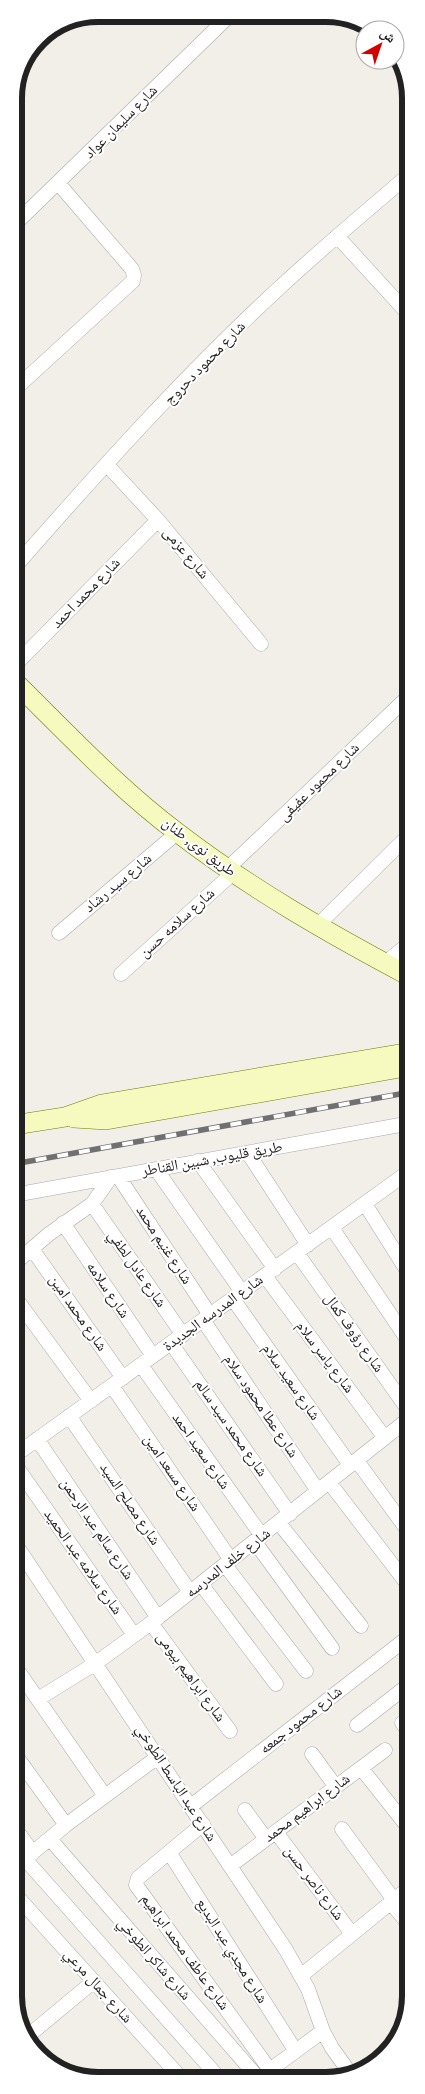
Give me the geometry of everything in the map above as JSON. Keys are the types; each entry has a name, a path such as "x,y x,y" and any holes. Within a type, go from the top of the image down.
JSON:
{"main road":[{"name":"طريق نوى, طنان","path":"23,690 137,799 177,833 276,902 402,972"},
{"path":"23,1123 65,1117 102,1104 402,1054"},
{"path":"65,1117 106,1120 402,1068"}],"street":[{"name":"شارع سليمان عواد","path":"23,216 223,22"},
{"name":"شارع محمود دحروج","path":"23,558 200,365 276,291 402,181"},
{"path":"23,382 133,281 132,269 58,183"},
{"path":"337,236 402,307"},
{"name":"شارع عزمى","path":"107,465 158,520 261,644"},
{"name":"شارع محمد احمد","path":"23,657 158,520"},
{"name":"شارع محمود عفيفى","path":"230,871 402,703"},
{"name":"شارع سيد رشاد","path":"59,933 177,833"},
{"path":"318,925 402,842"},
{"name":"شارع سلامه حسن","path":"121,974 230,871"},
{"path":"385,963 402,949"},
{"name":"طريق قليوب, شبين القناطر","path":"23,1193 402,1126"},
{"name":"شارع رؤوف كمال","path":"248,1152 303,1249 402,1411"},
{"name":"شارع ياسر سلام","path":"198,1161 270,1272 385,1438"},
{"name":"شارع سعيد سلام","path":"156,1169 237,1296 353,1463 402,1524"},
{"path":"23,1256 64,1223 92,1204 114,1176"},
{"name":"شارع غنيم محمد","path":"114,1176 206,1318"},
{"name":"شارع المدرسه الجديدة","path":"23,1449 402,1177"},
{"name":"شارع عادل لطفي","path":"92,1204 177,1339"},
{"path":"365,1204 402,1263"},
{"name":"شارع سلامه","path":"64,1223 153,1356"},
{"path":"332,1228 402,1332"},
{"name":"شارع محمد امين","path":"32,1249 118,1382"},
{"path":"23,1308 91,1401"},
{"name":"شارع عطا محمود سلام","path":"206,1318 324,1487 402,1578"},
{"name":"شارع محمد سيد سالم","path":"177,1339 290,1514"},
{"name":"شارع سعيد احمد","path":"141,1365 332,1648"},
{"name":"شارع مسعد امين","path":"118,1382 228,1562 306,1671"},
{"name":"شارع مصلح السيد","path":"69,1416 195,1588 276,1684"},
{"name":"شارع خلف المدرسه","path":"38,1699 96,1663 155,1621 353,1463 402,1427"},
{"name":"شارع سالم عبد الرحمن","path":"37,1439 155,1621"},
{"name":"شارع سلامه عبد الحميد","path":"23,1476 134,1636"},
{"path":"279,1523 361,1626"},
{"name":"شارع عبد الباسط الطوخي","path":"23,1555 159,1756 302,1975 314,2002 323,2031 347,2068"},
{"name":"شارع ابراهيم بيومى","path":"155,1621 230,1731"},
{"name":"شارع محمود جمعه","path":"191,1806 402,1642"},
{"path":"23,1678 106,1796"},
{"path":"357,1725 402,1690"},
{"name":"شارع ابراهيم محمد","path":"230,1866 385,1750"},
{"path":"312,1754 336,1787"},
{"path":"23,1861 159,1756"},
{"path":"23,1766 66,1826"},
{"path":"361,1768 402,1820"},
{"name":"شارع ناصر حسن","path":"245,1810 271,1836 352,1934"},
{"name":"شارع عاطف محمد ابراهيم","path":"203,1824 138,1878 136,1885 270,2070"},
{"path":"342,1829 402,1915"},
{"name":"شارع شاكر الطوخي","path":"50,1839 253,2072"},
{"path":"23,1844 29,1856 214,2072"},
{"name":"شارع مجدي عبد البديع","path":"169,1852 295,2050"},
{"path":"302,1975 402,1893"},
{"name":"شارع جمال مرعي","path":"23,1903 176,2072"},
{"path":"32,2033 94,1981"},
{"path":"268,2072 323,2031"}],"railway":[{"path":"23,1162 402,1094"}]}
